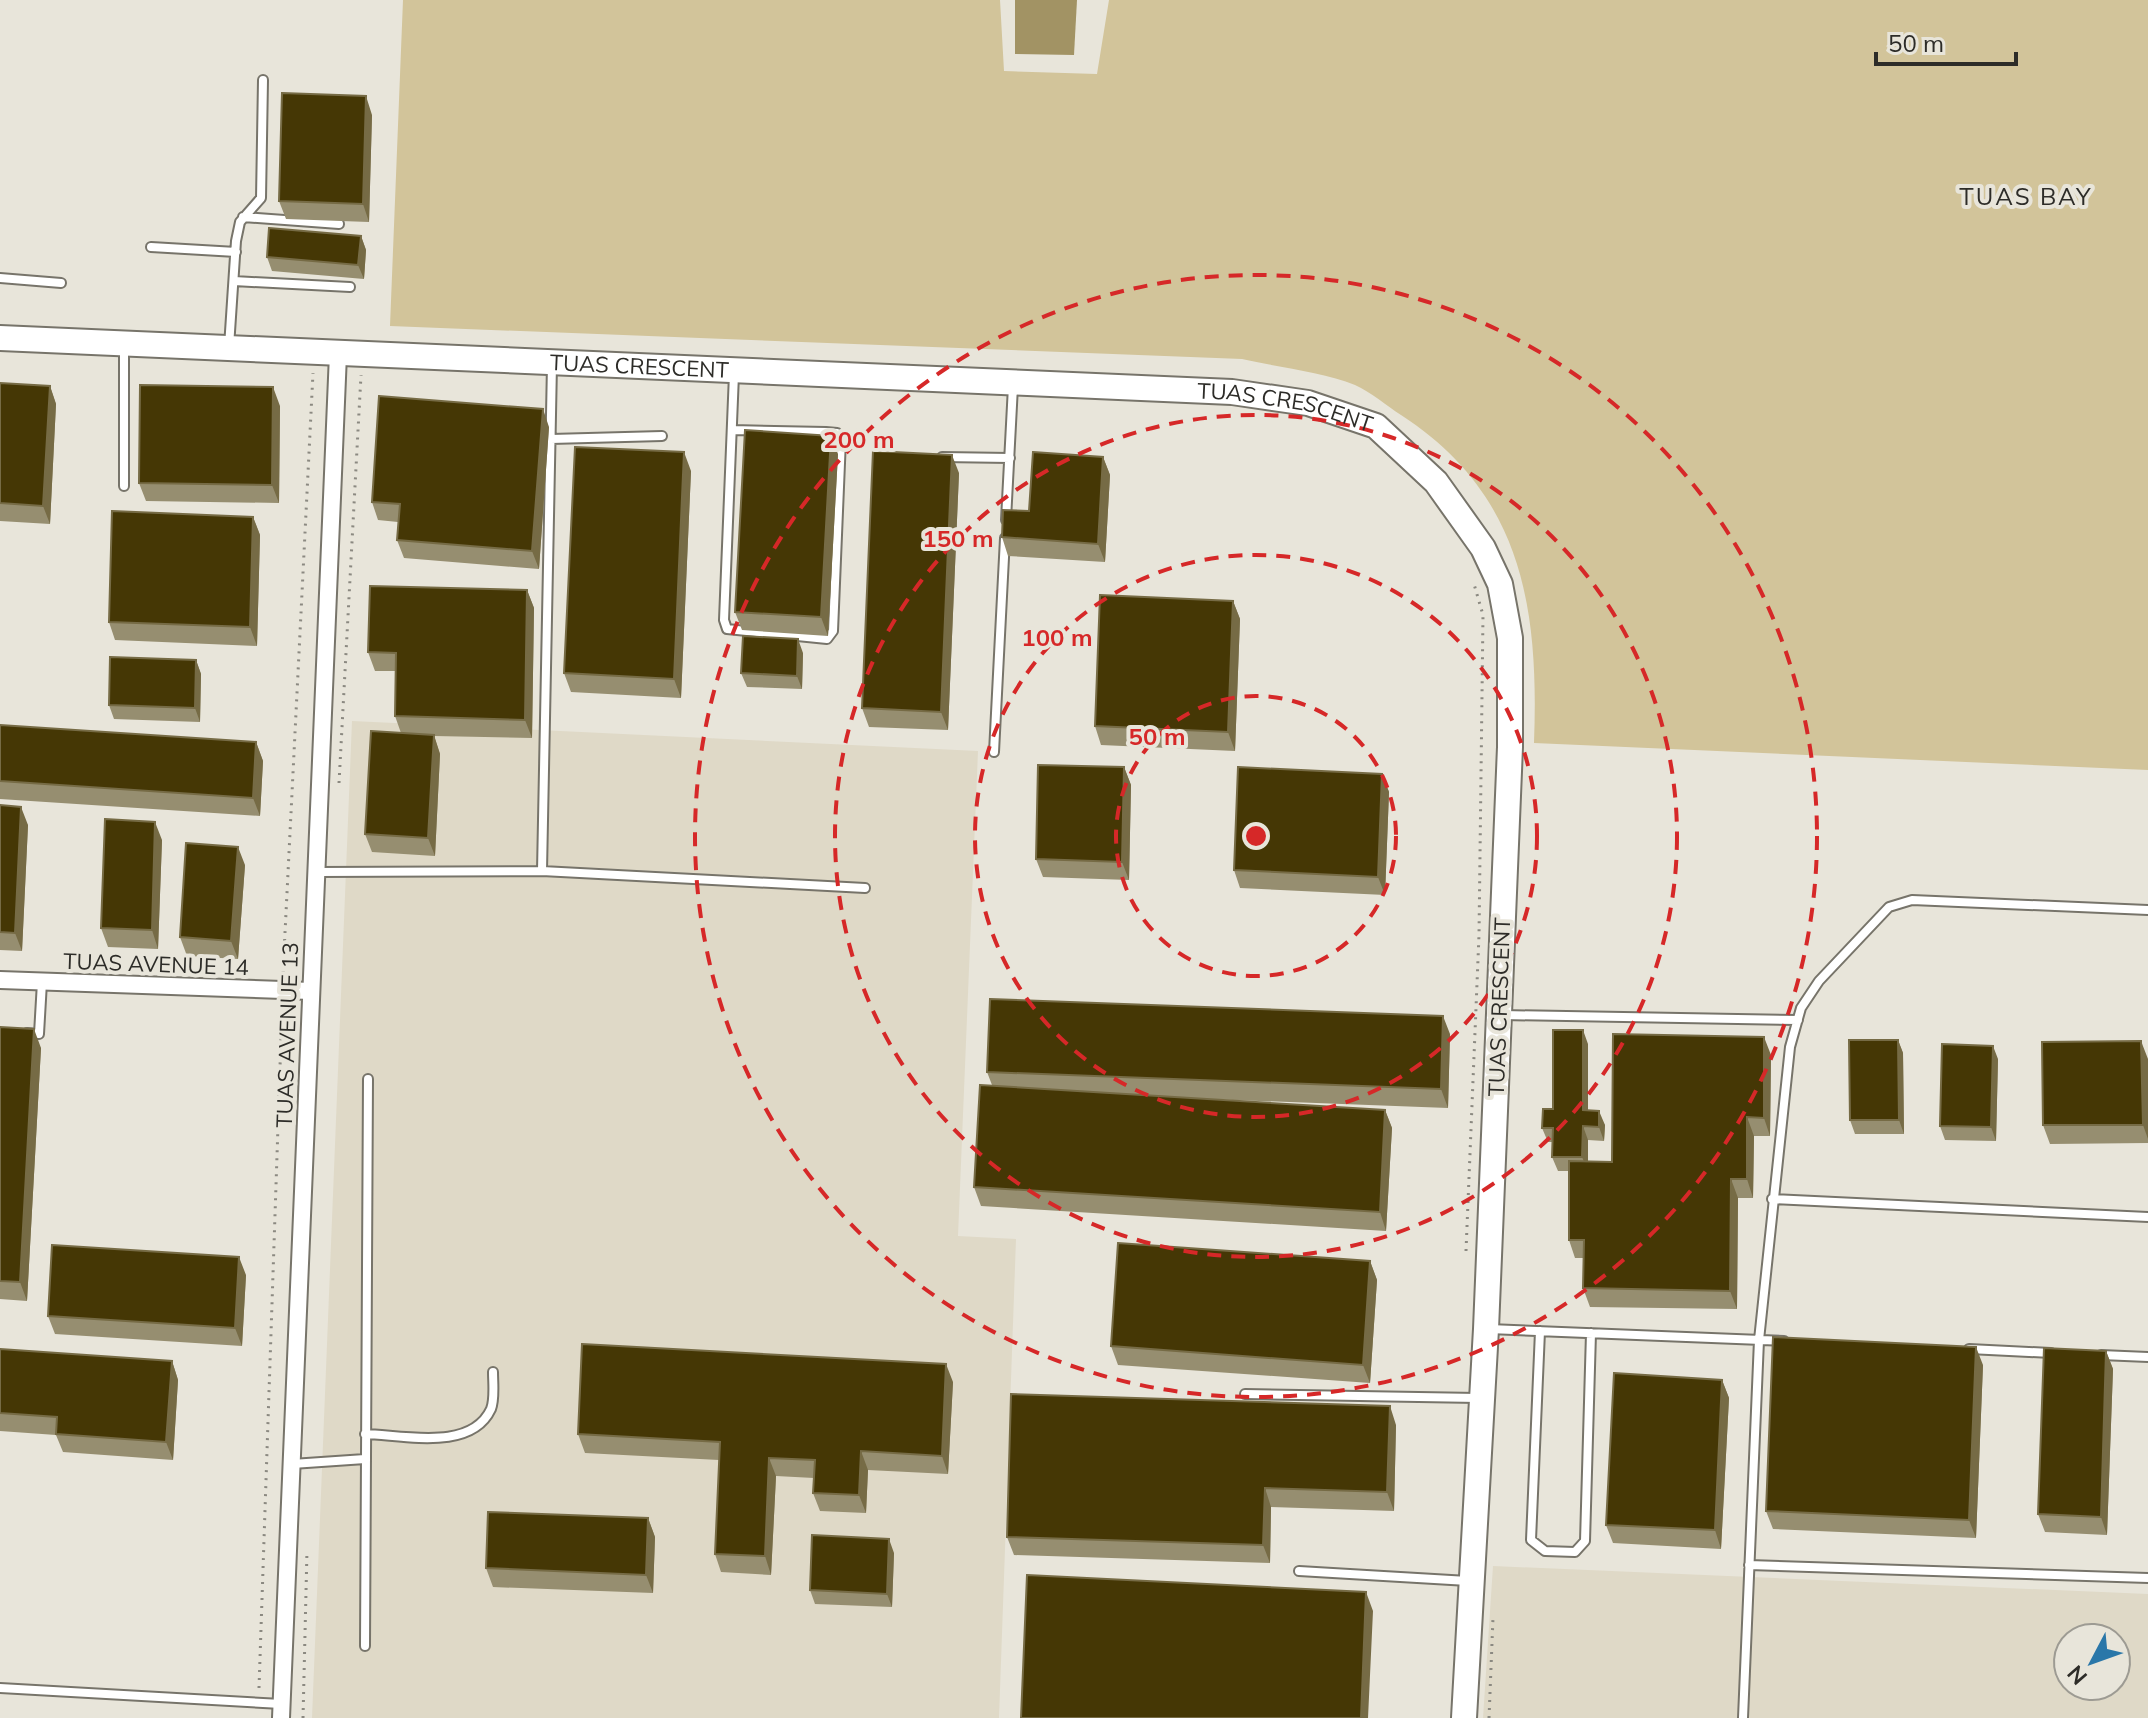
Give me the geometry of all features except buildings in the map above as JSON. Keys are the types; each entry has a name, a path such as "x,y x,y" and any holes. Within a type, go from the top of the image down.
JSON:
{"street":[{"name":"TUAS CRESCENT","path":"0,338 229,348 338,364 552,363 721,367 1232,392 1308,403 1376,426 1436,482 1483,548 1500,584 1510,638 1510,747 1486,1329 1464,1718"},
{"name":"TUAS AVENUE 13","path":"281,1711 338,364"},
{"name":"TUAS AVENUE 14","path":"0,980 311,991"}],"lane":[{"path":"229,348 236,252 243,217 261,198 263,80"},
{"path":"243,217 339,224"},
{"path":"151,247 236,252"},
{"path":"0,278 61,283"},
{"path":"234,281 350,287"},
{"path":"124,343 124,486"},
{"path":"542,871 552,363"},
{"path":"721,367 732,430 724,620 727,629 827,639 833,631 841,439 837,433 826,432 732,430"},
{"path":"994,752 1013,383"},
{"path":"551,439 662,436"},
{"path":"932,456 1010,458"},
{"path":"316,872 542,871 865,888"},
{"path":"1743,1718 1759,1340 1790,1047 1798,1020 1819,981 1889,907 1912,900 2148,910"},
{"path":"13,1032 39,1034 42,982"},
{"path":"1499,1015 1798,1020"},
{"path":"365,1646 368,1079"},
{"path":"1772,1199 2148,1217"},
{"path":"1486,1329 1790,1341"},
{"path":"1540,1331 1531,1540 1545,1551 1575,1552 1585,1541 1591,1333"},
{"path":"1961,1349 2055,1353"},
{"path":"2086,1354 2148,1357"},
{"path":"365,1434 459,1436 481,1424 492,1406 493,1372"},
{"path":"1245,1394 1483,1398"},
{"path":"292,1464 365,1459"},
{"path":"1749,1565 2148,1578"},
{"path":"1299,1571 1473,1582"},
{"path":"0,1688 258,1703 281,1711"}],"path":[{"path":"338,364 339,794"},
{"path":"258,1703 283,990 338,364"},
{"path":"1466,1256 1479,935 1483,615 1469,570"},
{"path":"303,1718 307,1546"}],"shaded area":[{"path":"403,0 1000,0 1004,71 1097,74 1109,0 2148,0 2148,770 1534,743 1535,694 1526,601 1515,558 1498,518 1474,481 1442,446 1367,391 1329,377 1242,359 390,326"},
{"path":"1015,0 1077,0 1074,55 1015,54"},
{"path":"352,721 978,751 958,1236 1016,1239 999,1718 312,1718"},
{"path":"1493,1566 2148,1594 2148,1718 1483,1718"}],"district":[{"name":"TUAS BAY","path":"2026,197"}]}
